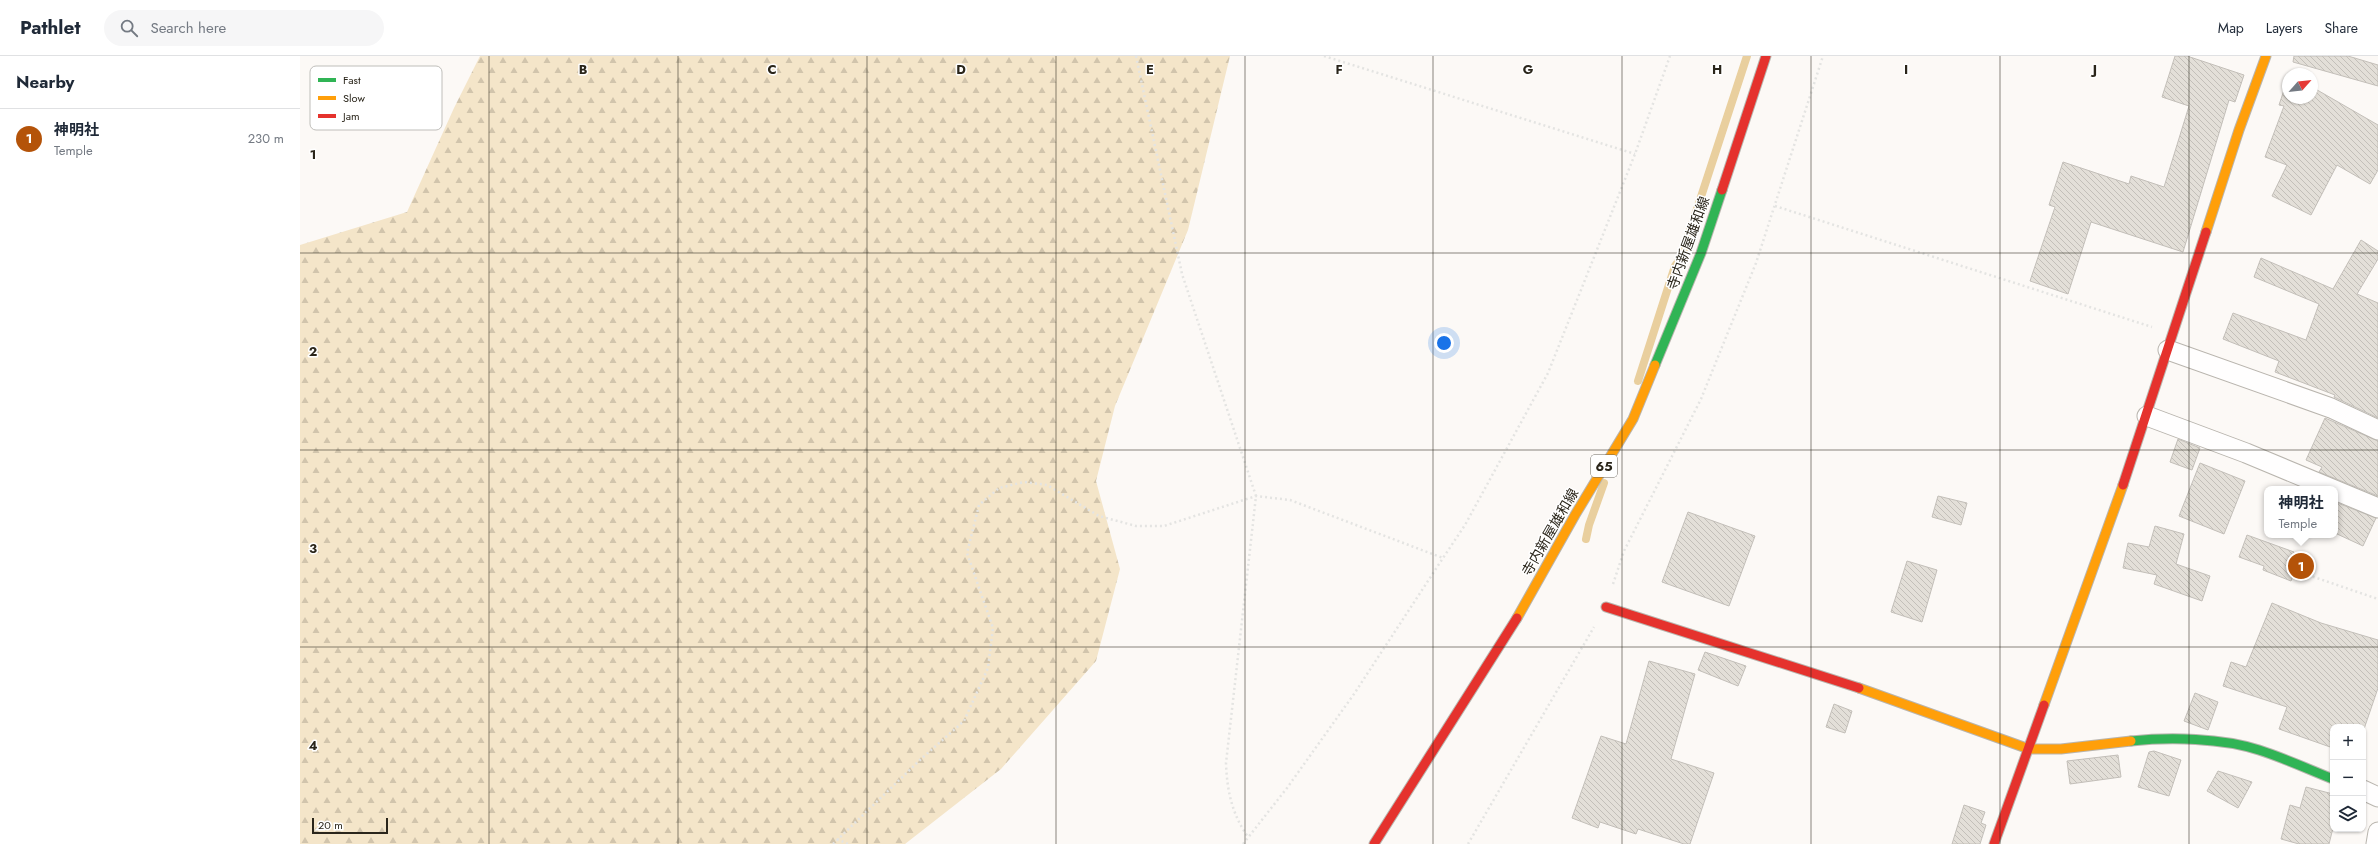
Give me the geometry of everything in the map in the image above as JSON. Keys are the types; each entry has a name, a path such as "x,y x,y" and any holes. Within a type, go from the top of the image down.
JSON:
{"street":[{"name":"寺内新屋雄和線","path":"1374,844 1522,610 1575,515 1633,419 1701,253 1766,56"},
{"path":"1994,844 2147,416 2239,130 2266,56"},
{"path":"2171,342 2331,408 2378,430"},
{"path":"2147,416 2273,464 2326,486"},
{"path":"2338,491 2378,508"},
{"path":"1606,607 1881,695 2029,749 2061,750 2159,738 2230,744 2258,750 2330,777"},
{"path":"2366,791 2378,797"},
{"path":"2376,844 2378,832"}],"path":[{"path":"1136,56 1182,274 1256,496 1226,763 1227,786 1236,820 1248,837"},
{"path":"1324,56 1635,154"},
{"path":"1243,844 1287,788 1349,700 1465,525 1548,373 1635,154 1670,56"},
{"path":"1468,844 1606,607 1624,551 1701,399 1756,263 1824,56"},
{"path":"1775,206 2171,342"},
{"path":"833,844 964,721 988,668 992,628 967,553 979,505 999,488 1024,482 1047,485 1099,516 1136,526 1164,526 1256,496 1290,500 1443,558"},
{"path":"2308,575 2378,600"},
{"path":"837,839 848,844"}],"green space":[{"path":"480,56 1230,56 1188,230 1115,406 1096,481 1120,569 1096,661 1001,769 905,844 300,844 300,245 407,212 454,108"}],"building":[{"path":"2175,56 2187,56 2244,75 2235,102 2229,100 2183,252 2091,222 2068,294 2030,281 2055,207 2049,205 2063,162 2129,184 2131,176 2164,187 2189,106 2162,97"},
{"path":"2294,56 2348,56 2378,65 2378,86 2318,68 2293,62"},
{"path":"2318,90 2378,125 2378,170 2370,184 2337,165 2311,215 2272,196 2287,165 2265,157 2284,106 2279,105 2282,96 2282,104 2318,104"},
{"path":"2361,240 2378,251 2378,259 2357,294 2378,303 2378,418 2334,397 2335,395 2275,372 2279,361 2223,339 2233,313 2306,340 2319,304 2254,277 2261,258 2333,289"},
{"path":"2325,418 2378,441 2378,496 2319,472 2322,467 2306,460"},
{"path":"2178,439 2200,448 2192,470 2170,462"},
{"path":"2200,463 2245,481 2224,534 2179,516"},
{"path":"1938,496 1967,503 1961,525 1932,517"},
{"path":"2338,503 2376,518 2363,546 2338,534"},
{"path":"1688,512 1755,536 1729,606 1662,582"},
{"path":"2155,526 2184,534 2176,564 2210,576 2202,601 2154,584 2157,575 2123,568 2128,543 2149,547"},
{"path":"2247,535 2294,552 2292,559 2299,562 2291,581 2263,570 2264,566 2239,557"},
{"path":"1907,561 1937,570 1922,622 1891,612"},
{"path":"2272,603 2321,623 2378,640 2378,688 2366,724 2330,724 2330,747 2279,729 2287,707 2223,686 2231,662 2246,667"},
{"path":"1705,652 1746,666 1738,686 1698,670"},
{"path":"1649,661 1695,674 1671,759 1714,773 1690,844 1684,844 1638,829 1636,834 1600,822 1598,828 1572,818 1601,736 1626,744"},
{"path":"2195,693 2218,702 2208,730 2184,721"},
{"path":"1834,704 1852,711 1845,733 1826,727"},
{"path":"2154,751 2181,760 2169,796 2138,787 2149,752"},
{"path":"2118,755 2121,777 2070,784 2067,761"},
{"path":"2218,771 2252,782 2238,808 2207,791"},
{"path":"2306,787 2330,793 2330,832 2332,832 2329,844 2299,844 2281,839 2290,805 2300,808"},
{"path":"1964,805 1985,812 1981,823 1986,825 1980,844 1952,844"}],"waterway":[{"path":"1638,381 1675,266 1681,258 1747,56"},
{"path":"1586,539 1589,525 1604,483"}],"traffic: fast":[{"path":"1655,365 1701,253 1722,190"},
{"path":"2131,741 2179,739 2229,743 2268,753 2330,778"}],"traffic: slow":[{"path":"2206,232 2239,130 2266,56"},
{"path":"1517,618 1575,515 1633,419 1655,365"},
{"path":"2044,705 2123,485"},
{"path":"1859,688 2029,749 2061,749 2131,741"}],"traffic: jam":[{"path":"1722,190 1766,56"},
{"path":"2123,485 2206,232"},
{"path":"1606,607 1859,688"},
{"path":"1374,844 1517,618"},
{"path":"1994,844 2044,705"}],"place":[{"name":"神明社","path":"2301,566"}]}
